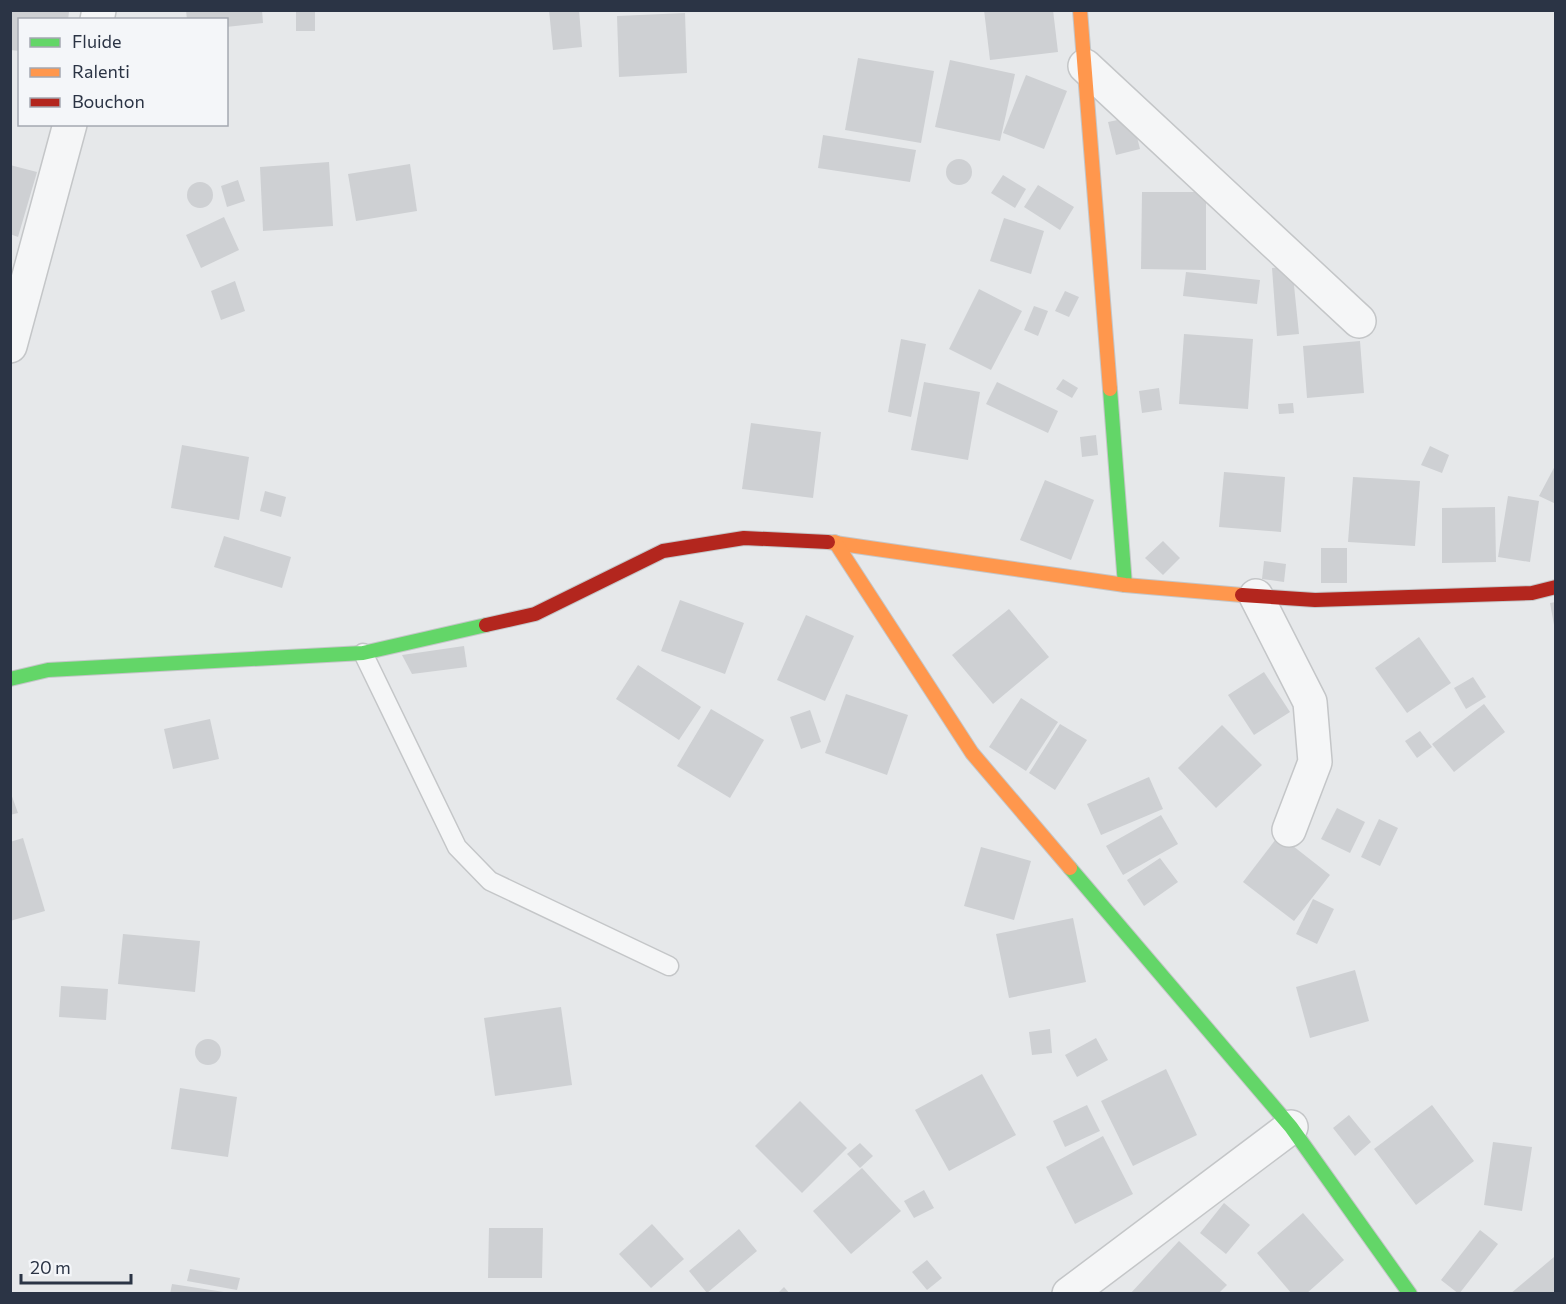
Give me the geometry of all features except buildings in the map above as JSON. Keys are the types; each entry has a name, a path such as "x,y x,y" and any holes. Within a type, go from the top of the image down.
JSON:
{"street":[{"path":"1080,10 1125,585"},
{"path":"1085,66 1359,321"},
{"path":"10,346 16,312 69,126"},
{"path":"10,679 48,670 363,653 535,614 663,551 744,538 835,542 1125,585 1315,600 1532,593 1556,587"},
{"path":"835,542 972,753 1292,1127 1410,1293"},
{"path":"1256,596 1310,702 1315,762 1289,830"},
{"path":"1069,1293 1292,1127"}],"lane":[{"path":"363,653 457,847 490,881 669,966"}],"traffic: fast":[{"path":"1110,389 1125,585"},
{"path":"10,679 48,670 363,653 486,625"},
{"path":"1070,868 1291,1127 1410,1294"}],"traffic: slow":[{"path":"1080,10 1110,389"},
{"path":"828,542 1125,585 1242,595"},
{"path":"835,542 972,753 1070,868"}],"traffic: jam":[{"path":"486,625 535,614 663,551 744,538 828,542"},
{"path":"1242,595 1315,600 1532,593 1556,587"}]}
